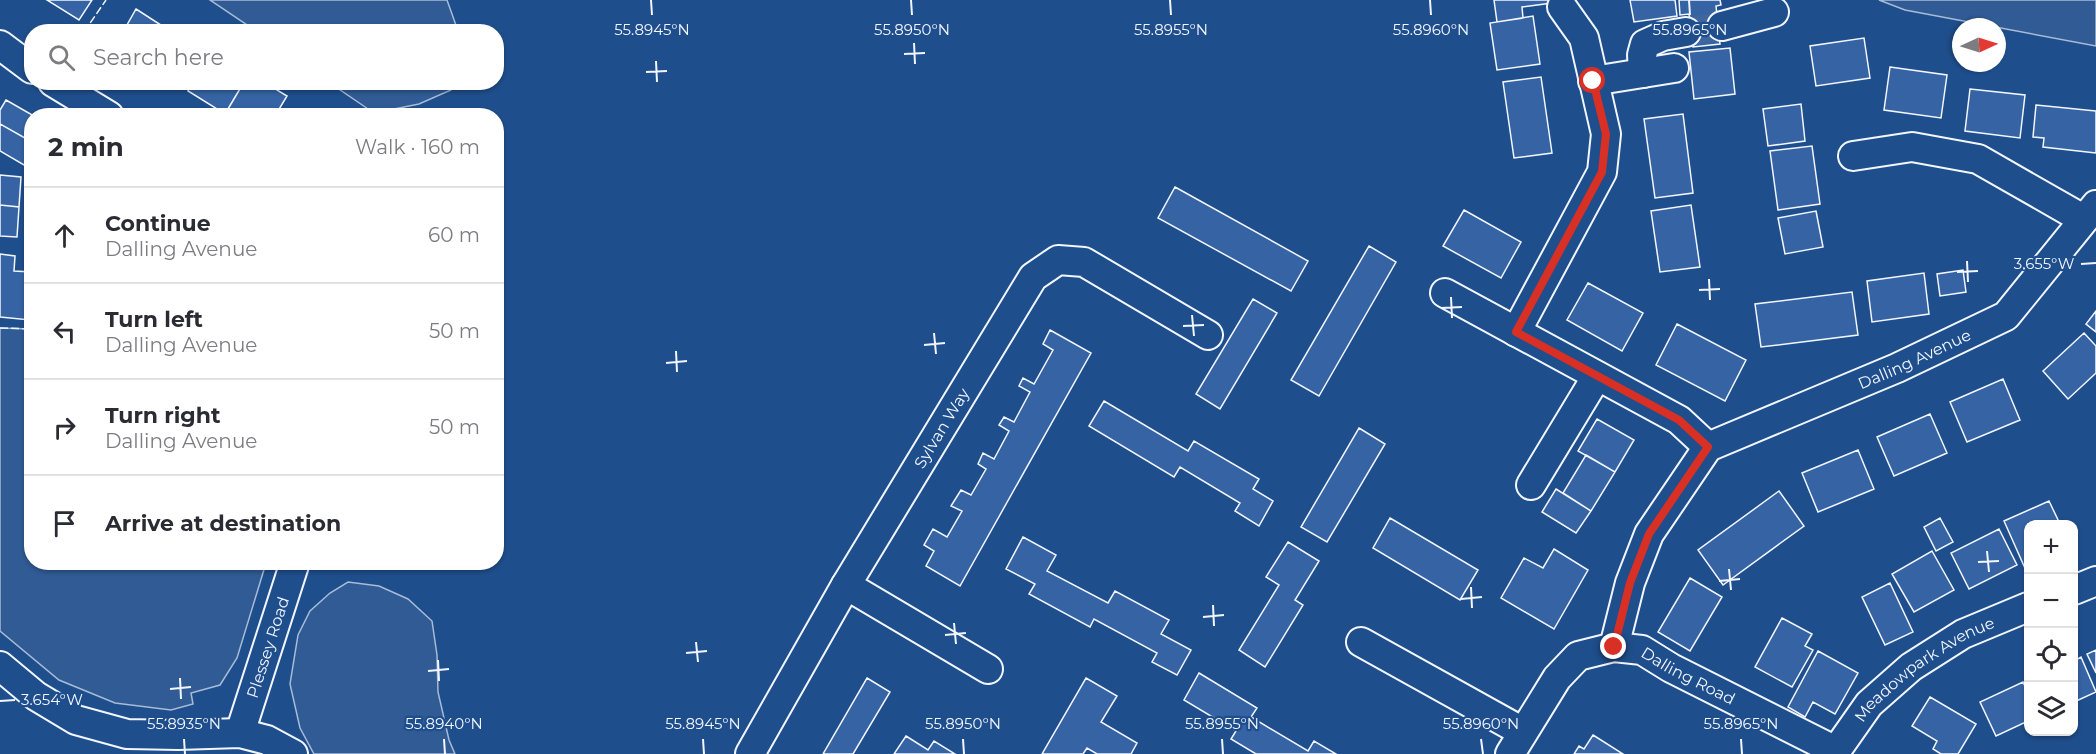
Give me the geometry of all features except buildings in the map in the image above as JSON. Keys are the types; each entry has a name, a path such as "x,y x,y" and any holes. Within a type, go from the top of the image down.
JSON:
{"street":[{"path":"1516,332 1602,172 1606,134 1584,38 1562,7"},
{"path":"1722,26 1774,12"},
{"path":"1643,73 1642,55 1645,44 1663,36 1686,32"},
{"path":"0,45 24,63"},
{"path":"1593,81 1674,68"},
{"path":"66,90 96,108"},
{"name":"Dalling Avenue","path":"1708,447 1897,368 2006,316 2090,212 1978,159 1912,147 1853,156"},
{"name":"Sylvan Way","path":"750,754 846,585 1034,277 1058,260 1084,262 1208,335"},
{"path":"1445,293 1679,420 1708,447 1649,534 1630,583 1614,647"},
{"path":"1531,485 1597,376"},
{"name":"Plessey Road","path":"240,733 293,570"},
{"path":"2078,588 2096,581"},
{"path":"846,585 988,669"},
{"name":"Meadowpark Avenue","path":"1836,752 1869,704 1911,667 1963,634 2024,609"},
{"path":"1361,642 1516,743"},
{"name":"Dalling Road","path":"1516,743 1557,678 1578,656 1614,647 1642,650 1671,668 1836,752"},
{"path":"0,666 36,696 76,720 127,734 240,733 267,740 293,754"}],"shaded area":[{"path":"210,0 447,0 456,24 246,24"},
{"path":"1879,0 2096,0 2096,46 2006,29 2006,18 1952,19 1905,10"},
{"path":"340,90 451,90 419,104 399,108 367,108"},
{"path":"0,328 24,329 24,570 264,570 237,658 220,685 191,693 193,704 171,710 115,703 59,680 0,631"},
{"path":"348,582 379,586 408,599 432,621 437,655 438,692 449,740 455,754 314,754 300,728 290,684 298,635 310,611 330,593"}],"tunnel":[{"path":"1686,32 1722,26"}],"fence":[{"path":"90,24 106,0"},
{"path":"0,328 24,329"}],"route":[{"path":"1593,81 1606,134 1602,172 1516,332 1679,420 1708,447 1649,534 1630,583 1614,647"}]}
